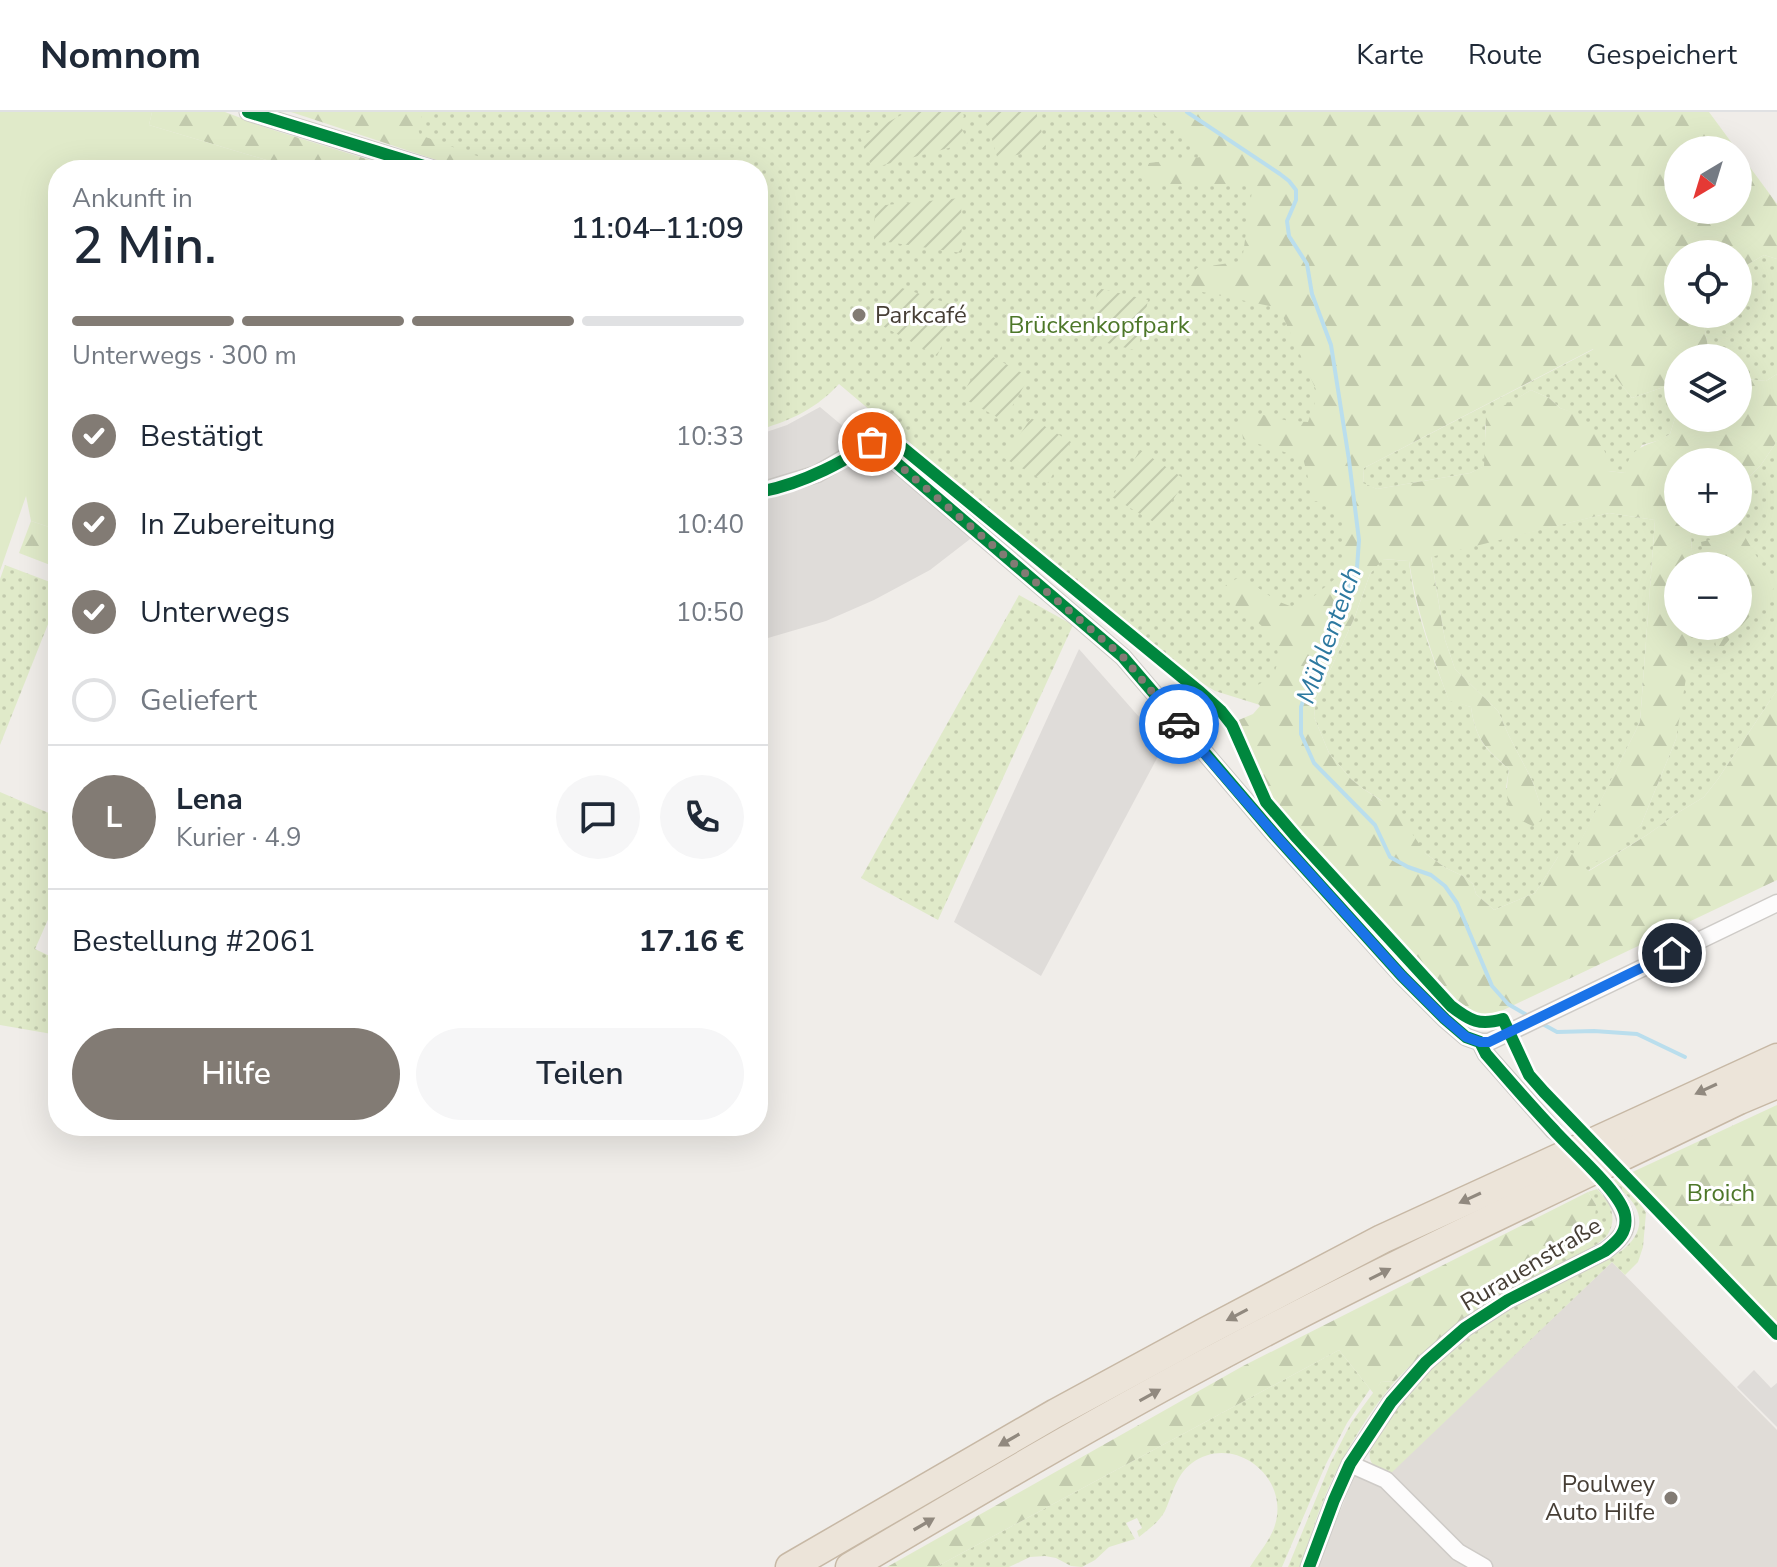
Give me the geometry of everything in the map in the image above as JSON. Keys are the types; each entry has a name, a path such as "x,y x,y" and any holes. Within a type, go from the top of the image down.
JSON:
{"highway":[{"path":"790,1567 1070,1406 1382,1239 1777,1058"},
{"path":"850,1567 1228,1351 1396,1266 1777,1084"}],"street":[{"path":"248,112 404,160"},
{"path":"768,489 817,474 872,442 1123,657 1275,835 1402,976 1466,1037 1489,1042 1777,903"},
{"path":"1480,1042 1486,1054 1554,1131"},
{"name":"Rurauenstraße","path":"1309,1567 1350,1464 1391,1402 1426,1362 1465,1328 1508,1300 1616,1243 1626,1225 1624,1211 1612,1192"},
{"path":"1350,1464 1386,1480 1458,1552 1484,1567"}],"shaded area":[{"path":"820,407 974,536 930,570 874,600 826,621 768,638 768,432"},
{"path":"1079,649 1164,745 1041,976 954,922"},
{"path":"1612,1262 1777,1430 1777,1567 1317,1567 1355,1475 1378,1484"},
{"path":"1754,1370 1771,1388 1777,1383 1777,1427 1737,1387"}],"green space":[{"path":"0,112 152,112 149,125 266,160 48,160 48,527 31,521 26,496 0,571"},
{"path":"152,112 225,112 370,160 266,160 149,125"},
{"path":"291,112 424,112 417,126 420,135 480,157 480,160 437,160"},
{"name":"Brückenkopfpark","path":"307,112 1195,112 1293,171 1359,544 1305,677 1260,705 1215,691 1199,681 1104,607 839,384 802,413 768,427 768,160 451,160"},
{"path":"907,112 962,112 964,116 960,124 968,143 872,168 860,137"},
{"path":"984,112 1036,112 1046,147 998,160"},
{"path":"1150,112 1709,112 1727,136 1664,136 1664,224 1752,224 1752,170 1777,204 1777,259 1764,255 1752,262 1752,240 1664,240 1664,328 1705,328 1707,344 1664,344 1664,387 1632,398 1593,349 1364,468 1363,483 1377,489 1470,473 1484,466 1486,416 1531,390 1549,398 1560,408 1578,414 1595,432 1607,456 1608,471 1625,473 1636,451 1671,432 1752,432 1752,380 1766,381 1777,374 1777,441 1752,474 1752,448 1664,448 1664,536 1691,536 1692,552 1664,552 1664,640 1687,640 1686,678 1676,739 1641,825 1603,858 1584,868 1589,871 1704,797 1777,690 1777,880 1495,1014 1478,1017 1461,1007 1289,822 1267,792 1234,722 1253,714 1260,706 1248,691 1273,676 1278,660 1276,647 1265,629 1223,592 1226,585 1241,576 1277,601 1290,606 1307,602 1343,572 1346,555 1344,519 1331,506 1314,501 1303,458 1243,439 1241,424 1255,413 1308,422 1318,394 1279,308 1193,290 1187,278 1197,268 1242,261 1253,184 1152,184 1144,175 1149,163 1210,156","holes":["1609,513 1655,520 1640,722 1574,854 1565,850 1535,893 1494,910 1476,894 1473,884 1426,854 1397,811 1351,779 1329,753 1314,717 1316,700 1354,619 1370,574 1383,559 1409,561 1420,614 1449,701 1471,707 1483,742 1509,769 1507,796 1512,811 1523,822 1533,826 1541,820 1540,804 1532,780 1498,711 1455,669 1445,640 1431,557"]},
{"path":"961,198 962,253 874,240 875,206"},
{"path":"1764,255 1777,259 1777,374 1766,381 1752,380 1752,344 1707,344 1705,328 1752,328 1752,262"},
{"path":"896,286 959,307 937,356 879,324"},
{"path":"1098,288 1148,300 1138,351 1088,338"},
{"path":"1594,349 1632,398 1664,387 1664,432 1670,434 1642,445 1625,473 1608,471 1578,415 1531,390 1485,425 1485,466 1470,473 1377,489 1363,484 1364,468"},
{"path":"986,353 1029,377 1004,421 961,397"},
{"path":"1031,418 1071,442 1048,483 1004,458"},
{"path":"1777,441 1777,690 1704,797 1588,871 1583,868 1641,825 1676,739 1687,640 1752,640 1752,552 1692,552 1691,536 1752,536 1752,474"},
{"path":"1140,450 1186,480 1157,524 1112,497"},
{"path":"1609,513 1655,520 1640,722 1574,855 1558,857 1535,893 1494,910 1476,894 1473,884 1426,854 1381,800 1351,779 1329,753 1314,717 1316,700 1354,619 1370,574 1382,559 1409,561 1419,614 1449,700 1471,707 1483,743 1509,769 1506,788 1540,804 1532,780 1498,711 1455,669 1445,640 1431,556"},
{"path":"31,521 48,527 48,564 19,553"},
{"path":"1726,536 1744,536 1775,587 1752,614 1752,552 1703,552 1701,542"},
{"path":"5,565 48,581 48,624 0,745 0,579"},
{"path":"1019,595 1073,625 938,920 861,878"},
{"path":"1715,640 1729,640 1717,654"},
{"path":"0,792 48,813 48,920 35,949 48,955 48,1033 0,1025"},
{"name":"Broich","path":"1777,1105 1777,1328 1626,1175"},
{"path":"1617,1178 1646,1213 1643,1247 1638,1262 1625,1275 1612,1262 1388,1476 1377,1469 1370,1459 1376,1436 1409,1392 1447,1354 1513,1307 1615,1255 1632,1241 1638,1228 1638,1214 1630,1199 1613,1181"},
{"path":"1597,1189 1611,1210 1608,1234 1591,1248 1502,1292 1505,1279 1520,1264 1582,1231 1596,1205 1588,1192"},
{"path":"1588,1192 1596,1205 1595,1219 1582,1231 1520,1264 1505,1279 1502,1292 1446,1334 1395,1381 1381,1382 1374,1394 1339,1350 936,1567 887,1567 1243,1366"},
{"path":"1339,1350 1370,1389 1347,1423 1326,1464 1282,1567 1250,1567 1275,1525 1277,1507 1274,1490 1254,1464 1224,1453 1208,1455 1186,1468 1165,1511 1154,1525 1139,1537 1137,1531 1142,1528 1137,1518 1126,1523 1135,1539 1109,1547 1082,1567 1045,1556 1030,1557 1009,1567 936,1567"},
{"path":"1395,1381 1369,1416 1339,1467 1323,1501 1300,1567 1288,1567 1331,1462 1351,1423 1381,1382"}],"waterway":[{"name":"Mühlenteich","path":"1187,112 1280,174 1296,190 1296,200 1287,221 1289,236 1307,264 1312,294 1331,345 1359,540 1357,568 1301,707 1301,734 1314,763 1375,825 1390,857 1431,875 1445,886 1457,903 1492,986 1508,1004 1532,1018"},
{"name":"Mühlenteich","path":"1539,1022 1557,1032 1637,1034 1685,1057"}],"tunnel":[{"path":"1554,1131 1612,1192"}],"cycle path":[{"path":"248,112 404,160"},
{"path":"768,490 841,461 857,452 881,430 1200,692 1232,725 1266,802 1297,838 1451,1006 1476,1021 1503,1019 1529,1075 1777,1334"},
{"path":"872,442 1123,657 1275,835 1402,976 1466,1037 1480,1042 1486,1054 1544,1120 1605,1183 1625,1215 1621,1236 1605,1251 1508,1300 1465,1328 1426,1362 1391,1402 1350,1464 1309,1567"}],"way so far":[{"path":"872,442 1123,657 1179,724"}],"place":[{"name":"Parkcafé","path":"859,315"},
{"name":"Poulwey Auto Hilfe","path":"1671,1498"}],"route":[{"path":"1179,724 1402,976 1466,1037 1489,1042 1672,953"}]}
